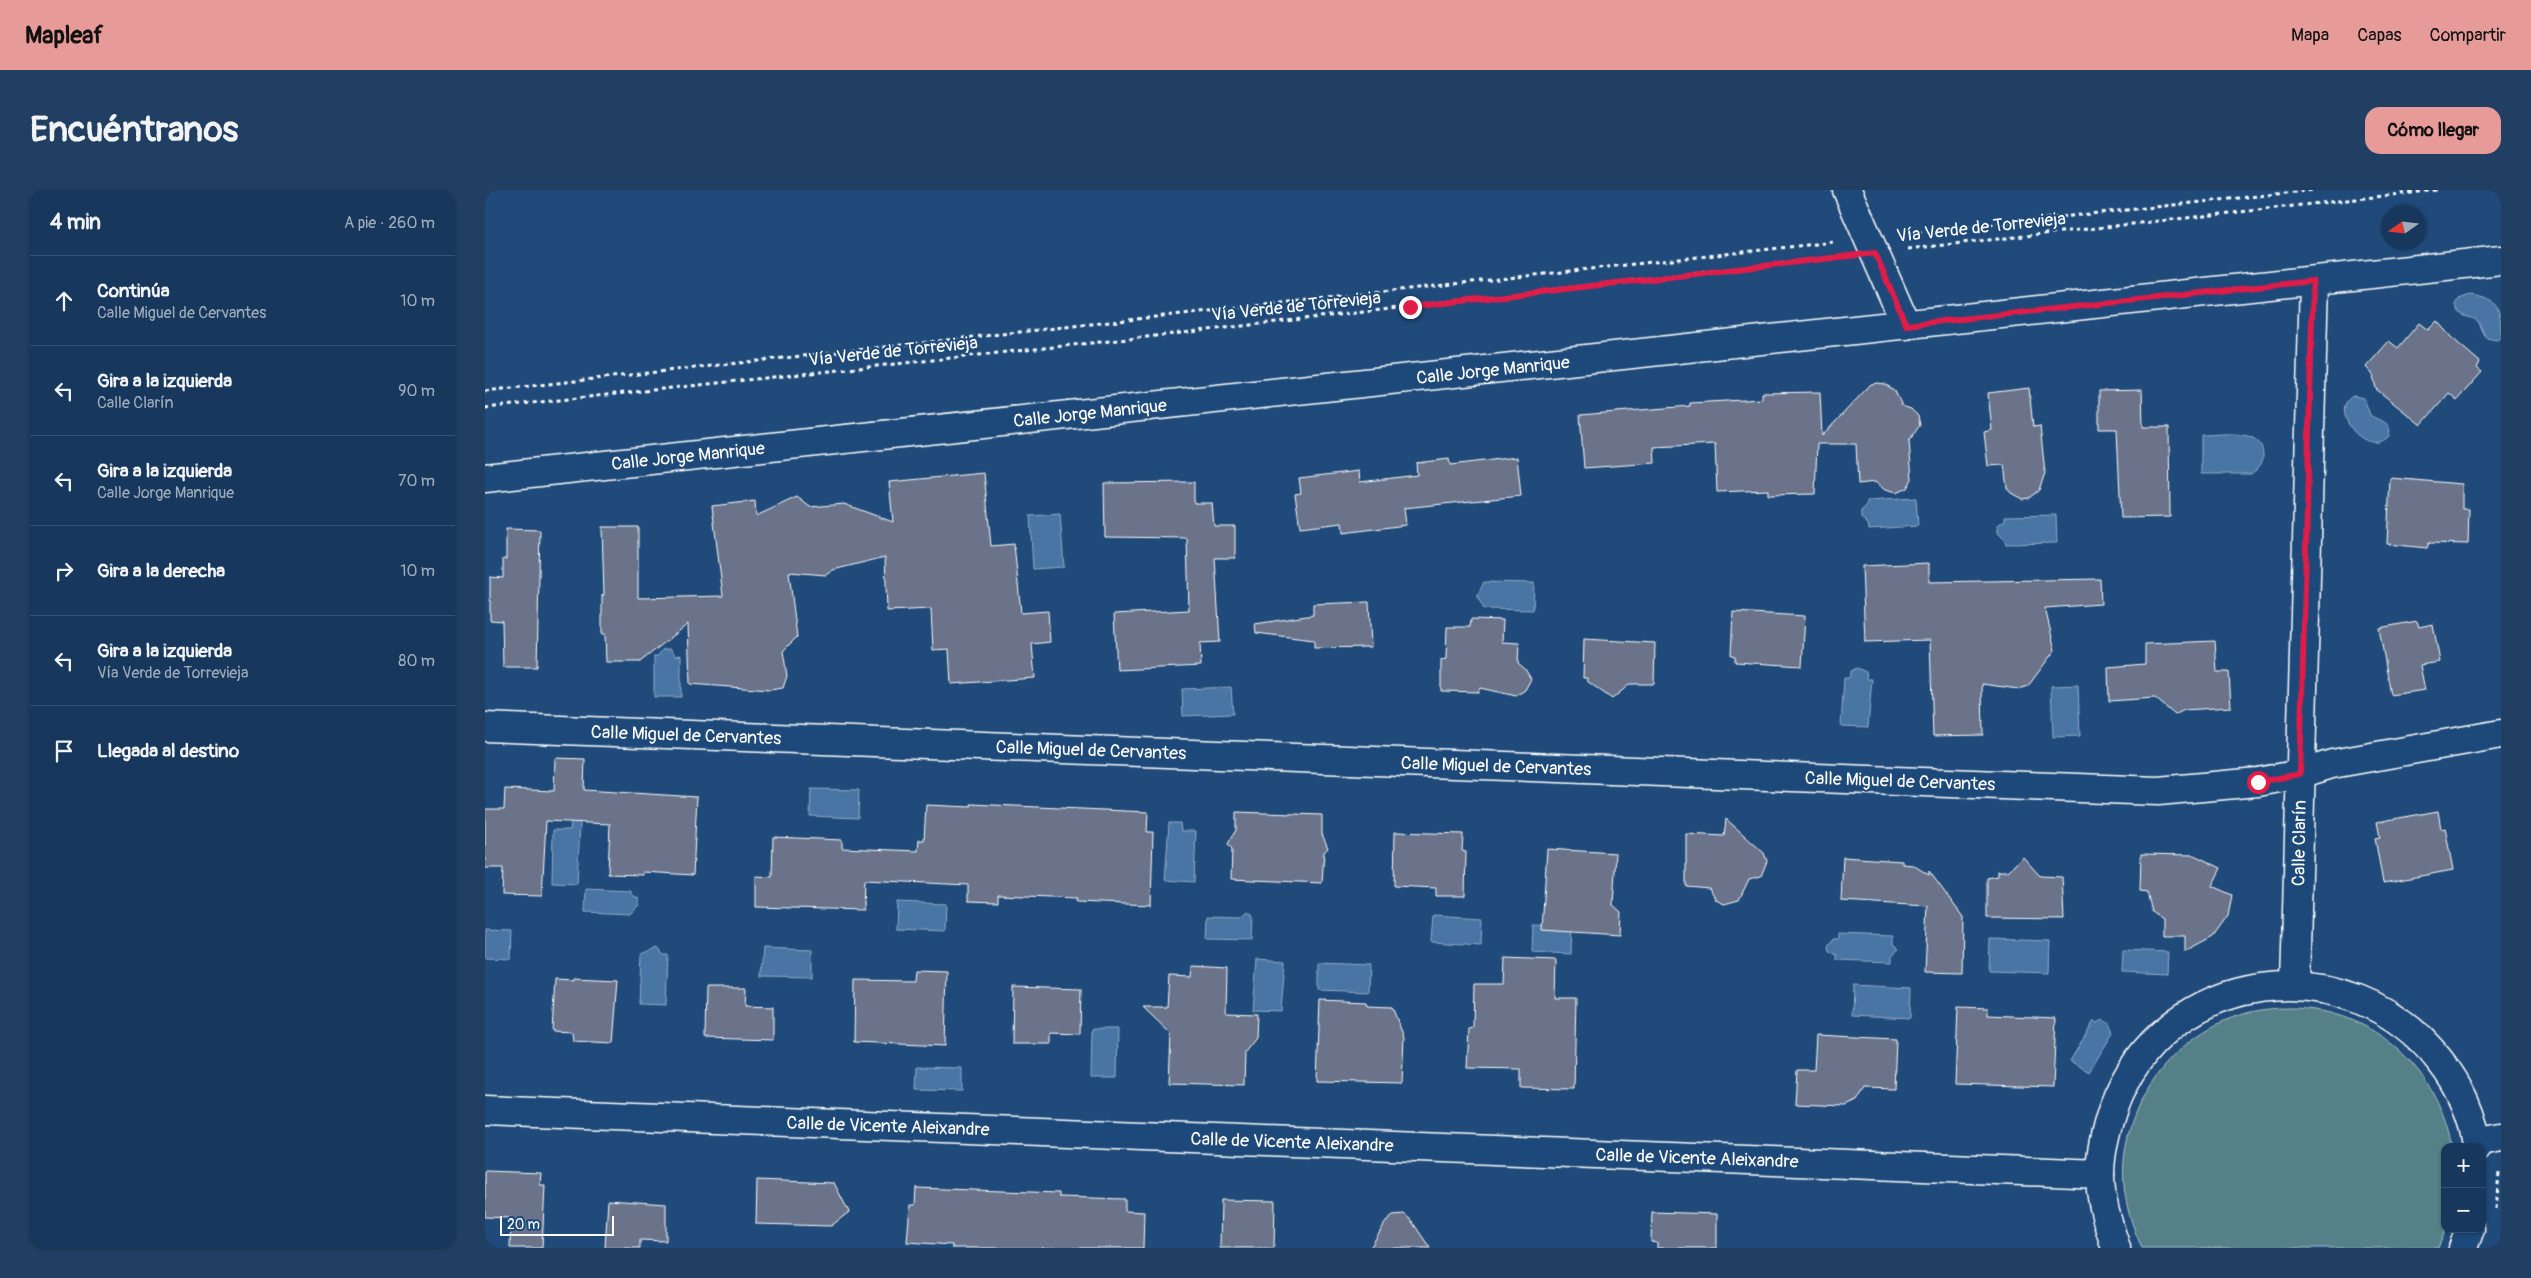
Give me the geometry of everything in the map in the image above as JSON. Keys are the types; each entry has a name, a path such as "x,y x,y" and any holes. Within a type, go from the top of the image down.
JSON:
{"street":[{"path":"1847,190 1906,325"},
{"name":"Calle Jorge Manrique","path":"485,478 2501,260"},
{"name":"Calle Clarín","path":"2295,985 2313,281"},
{"name":"Calle Miguel de Cervantes","path":"485,727 2158,791 2258,782 2300,774 2332,764 2501,734"},
{"path":"2116,1248 2104,1212 2100,1174 2105,1129 2120,1090 2142,1055 2172,1026 2207,1003 2246,989 2295,985 2326,988 2363,999 2397,1018 2426,1043 2450,1074 2485,1142"},
{"name":"Calle de Vicente Aleixandre","path":"485,1110 2100,1174"},
{"path":"2463,1248 2469,1233"}],"path":[{"path":"485,391 1871,245 2314,190"},
{"name":"Vía Verde de Torrevieja","path":"485,408 1206,330 1871,245 2437,190"}],"green space":[{"path":"2274,1008 2317,1010 2353,1021 2375,1032 2394,1046 2411,1062 2425,1081 2437,1101 2451,1143 2441,1143 2441,1233 2444,1233 2438,1248 2142,1248 2130,1218 2124,1186 2125,1155 2131,1125 2143,1097 2159,1072 2180,1050 2204,1031 2232,1018"}],"water":[{"path":"2470,295 2487,299 2497,307 2501,337 2497,340 2486,338 2478,321 2460,313 2456,305 2459,299"},
{"path":"2353,396 2364,398 2370,415 2384,422 2389,427 2389,436 2380,442 2370,442 2353,430 2347,421 2344,411 2346,402"},
{"path":"2239,434 2248,436 2261,445 2263,457 2261,463 2251,474 2201,474 2201,435"},
{"path":"1916,498 1918,526 1869,529 1868,524 1861,518 1861,511 1867,505 1867,501"},
{"path":"1060,514 1064,567 1033,569 1030,516"},
{"path":"2056,515 2057,543 2006,544 2005,540 1998,533 1998,525 2005,520 2005,516"},
{"path":"1484,582 1534,583 1533,610 1484,609 1477,596"},
{"path":"663,649 671,649 676,656 681,655 681,697 654,697 654,656 658,656"},
{"path":"1857,668 1866,672 1867,679 1872,679 1868,727 1841,726 1844,678 1849,678 1851,671"},
{"path":"2078,685 2080,736 2053,737 2051,686"},
{"path":"1231,687 1233,714 1183,716 1182,689"},
{"path":"811,789 859,790 858,818 810,816"},
{"path":"573,820 579,821 580,825 577,884 552,883 553,830 570,830"},
{"path":"1169,823 1180,823 1181,831 1196,831 1194,882 1165,880"},
{"path":"586,889 631,891 631,894 639,899 639,905 630,914 585,912"},
{"path":"897,902 946,904 945,931 896,929"},
{"path":"1248,911 1253,915 1252,940 1207,939 1208,916 1241,917"},
{"path":"1433,915 1482,918 1481,945 1431,942"},
{"path":"1533,925 1572,926 1571,954 1532,952"},
{"path":"485,930 512,931 511,959 485,958"},
{"path":"1838,934 1893,936 1893,944 1899,949 1892,955 1892,962 1837,960 1837,955 1829,951 1828,946 1833,939 1838,939"},
{"path":"1990,939 2050,941 2049,973 1989,971"},
{"path":"658,948 663,955 668,955 666,1005 639,1004 641,954"},
{"path":"763,948 812,950 812,977 761,976"},
{"path":"2123,950 2168,952 2167,974 2122,972"},
{"path":"1257,959 1285,961 1281,1011 1253,1010"},
{"path":"1319,963 1369,965 1368,992 1319,990"},
{"path":"1853,985 1911,988 1910,1018 1852,1015"},
{"path":"2102,1020 2109,1023 2113,1033 2089,1072 2070,1061 2094,1021 2097,1023"},
{"path":"1092,1029 1118,1029 1117,1078 1091,1078"},
{"path":"917,1067 962,1068 962,1091 916,1090"}],"building":[{"path":"2437,321 2452,338 2480,362 2477,368 2482,372 2457,400 2449,393 2421,425 2376,389 2373,375 2366,367 2389,341 2398,348 2419,323 2428,330"},
{"path":"1871,384 1885,384 1895,391 1902,406 1911,409 1918,416 1920,425 1909,441 1912,479 1907,488 1896,493 1885,490 1875,482 1858,484 1856,444 1817,444 1815,494 1768,495 1768,490 1717,492 1715,444 1654,447 1655,463 1584,468 1580,415 1690,406 1690,403 1762,399 1762,393 1820,392 1822,436"},
{"path":"2029,388 2033,427 2040,426 2045,473 2039,490 2029,498 2022,499 2011,493 2007,488 2004,465 1988,466 1984,432 1992,430 1988,393"},
{"path":"2142,390 2143,427 2169,427 2170,517 2121,518 2117,429 2099,429 2099,391"},
{"path":"1517,457 1521,496 1404,508 1406,525 1343,533 1342,523 1300,528 1295,494 1301,493 1299,478 1359,471 1360,482 1417,475 1416,463 1449,459 1450,465"},
{"path":"984,473 991,546 1014,544 1021,613 1048,611 1050,642 1032,644 1035,678 951,684 949,649 933,650 931,609 887,611 885,557 833,570 826,575 789,572 797,637 783,651 787,676 783,688 770,690 690,684 688,624 640,662 606,662 605,634 602,634 602,595 604,595 602,527 638,527 638,598 723,596 712,506 755,501 756,516 797,497 810,507 844,504 893,522 889,482"},
{"path":"2390,478 2462,484 2462,509 2469,509 2468,544 2429,543 2427,548 2387,544"},
{"path":"1194,482 1194,503 1212,503 1214,526 1235,526 1235,558 1215,558 1220,642 1200,643 1201,666 1117,670 1114,614 1189,610 1187,538 1105,537 1104,483"},
{"path":"506,529 540,530 537,667 503,667 502,621 490,620 490,577 503,578 503,559 506,559"},
{"path":"1929,563 1929,582 2100,579 2101,604 2045,608 2055,650 2028,686 2018,689 1982,684 1983,735 1933,736 1930,640 1865,642 1862,566"},
{"path":"1369,602 1371,647 1314,648 1314,640 1256,633 1255,624 1313,615 1313,604"},
{"path":"1733,612 1805,616 1802,666 1735,662 1735,656 1731,655"},
{"path":"1471,619 1503,620 1502,642 1519,643 1518,663 1525,669 1531,679 1525,690 1516,696 1480,688 1478,692 1441,691 1441,660 1446,659 1447,627 1470,627"},
{"path":"2417,621 2419,627 2433,624 2440,662 2420,665 2425,690 2391,695 2379,628"},
{"path":"1584,639 1655,643 1654,684 1630,684 1612,699 1587,681 1587,678 1583,678"},
{"path":"2215,641 2217,672 2229,672 2231,707 2184,710 2175,715 2155,698 2109,701 2108,667 2145,664 2145,644"},
{"path":"555,758 585,759 584,790 697,797 693,875 643,872 643,875 608,874 610,824 546,821 542,896 502,895 503,868 485,868 485,809 504,809 505,789 554,791"},
{"path":"971,804 1148,812 1147,832 1153,832 1151,905 1076,902 1077,898 998,895 998,902 968,901 968,885 864,880 863,910 756,907 756,876 772,877 773,837 842,840 842,848 918,851 919,840 924,840 926,805 971,807"},
{"path":"2438,811 2441,829 2445,828 2453,870 2383,883 2375,838 2380,837 2377,822"},
{"path":"1236,812 1322,815 1322,834 1328,848 1324,852 1322,883 1231,879 1232,849 1228,844 1236,830"},
{"path":"1726,819 1764,853 1767,861 1761,876 1749,879 1739,900 1724,904 1716,900 1709,888 1686,886 1686,834 1724,836"},
{"path":"1395,832 1463,834 1462,851 1466,852 1465,896 1436,896 1436,888 1394,886"},
{"path":"1547,849 1616,853 1613,905 1621,912 1620,935 1542,930"},
{"path":"2141,854 2194,855 2221,868 2212,886 2232,895 2228,916 2213,937 2185,952 2185,936 2162,936 2162,919 2152,912 2147,892 2140,891"},
{"path":"1843,857 1902,861 1902,864 1913,865 1929,875 1929,871 1963,917 1962,973 1925,972 1928,906 1841,901"},
{"path":"2023,857 2040,876 2062,877 2064,919 1987,918 1987,878 1998,876 1998,871 2008,871"},
{"path":"1505,958 1556,960 1555,998 1576,998 1574,1089 1521,1088 1521,1069 1467,1068 1469,1029 1473,1028 1474,984 1504,984"},
{"path":"1193,966 1227,968 1226,1013 1257,1014 1256,1038 1245,1052 1244,1085 1169,1083 1171,1034 1143,1007 1167,1007 1169,976 1192,977"},
{"path":"914,970 947,971 945,1046 854,1042 855,980 913,981"},
{"path":"573,978 618,980 613,1043 573,1041 572,1032 552,1031 555,979 573,980"},
{"path":"1013,987 1081,989 1080,1034 1051,1033 1051,1044 1012,1044"},
{"path":"706,988 746,988 745,1006 773,1007 773,1040 705,1038"},
{"path":"1320,1000 1366,1002 1367,1006 1392,1007 1404,1037 1402,1083 1317,1081"},
{"path":"1958,1007 1988,1008 1988,1015 2056,1018 2053,1087 1955,1084"},
{"path":"1816,1035 1896,1039 1894,1089 1865,1088 1857,1101 1846,1106 1795,1104 1797,1070 1814,1070"},
{"path":"485,1171 541,1173 540,1185 545,1185 542,1248 510,1248 511,1218 485,1217"},
{"path":"757,1180 834,1183 849,1212 831,1226 756,1224"},
{"path":"916,1188 1059,1193 1059,1197 1125,1199 1125,1211 1144,1212 1143,1248 952,1248 952,1245 907,1242 910,1205 915,1205"},
{"path":"608,1200 666,1204 666,1241 640,1240 640,1248 605,1248"},
{"path":"1221,1200 1275,1201 1274,1248 1220,1248"},
{"path":"1652,1212 1717,1214 1717,1248 1657,1248 1657,1243 1651,1242"},
{"path":"1404,1214 1411,1220 1430,1248 1370,1248 1387,1220 1393,1215"}],"route":[{"path":"1410,307 1673,278 1875,253 1906,325 2313,281 2300,774 2258,782"}]}
